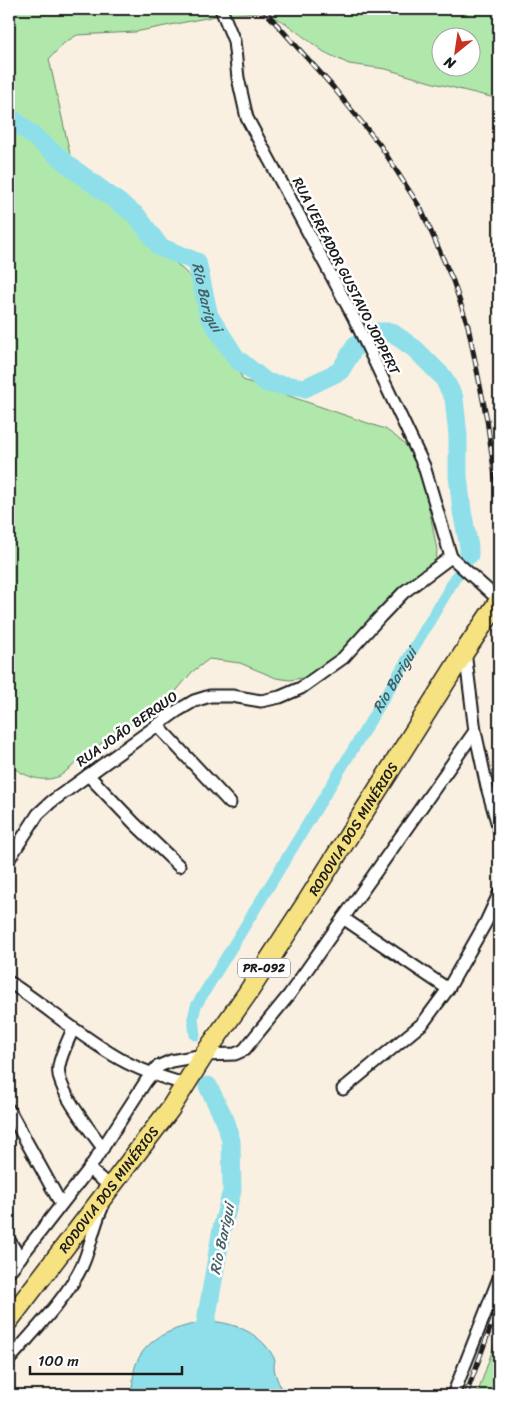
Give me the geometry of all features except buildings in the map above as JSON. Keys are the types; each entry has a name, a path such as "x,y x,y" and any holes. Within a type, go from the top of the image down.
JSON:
{"main road":[{"name":"RODOVIA DOS MINÉRIOS","path":"9,1320 170,1109 185,1084 248,994 499,601"}],"street":[{"name":"RUA VEREADOR GUSTAVO JOPPERT","path":"221,9 234,41 238,78 247,118 354,318 424,466 451,556"},
{"path":"451,556 499,601"},
{"name":"RUA JOÃO BERQUO","path":"9,859 38,814 51,802 157,725 194,701 210,696 232,696 261,701 280,697 301,688 342,658 404,592 451,556"},
{"path":"465,652 475,731 487,787 499,829"},
{"path":"157,725 230,804"},
{"path":"204,1056 235,1054 244,1050 289,995 475,731"},
{"path":"88,775 179,866"},
{"path":"343,1089 423,1023 448,989 486,922 499,894"},
{"path":"343,918 448,989"},
{"path":"9,982 37,1000 73,1029 121,1060 151,1074 185,1084"},
{"path":"73,1029 58,1068 60,1081 68,1098 103,1148"},
{"name":"RODOVIA DOS MINÉRIOS","path":"9,1272 89,1169 157,1067 172,1061 204,1056"},
{"path":"9,1110 61,1204"},
{"path":"9,1360 70,1287 82,1266 94,1225 111,1187 89,1169"},
{"path":"9,1240 20,1258"},
{"path":"453,1395 499,1278"}],"green space":[{"path":"9,9 499,9 499,99 386,69 349,64 324,52 284,22 261,12 216,16 135,32 77,35 64,43 49,59 72,163 202,288 243,380 385,429 401,441 409,449 419,470 437,550 436,562 338,657 308,677 290,680 276,678 240,663 209,659 192,672 162,708 144,719 118,730 60,776 40,779 9,765"},
{"path":"499,1331 499,1395 477,1395"}],"water":[{"path":"207,1321 238,1327 256,1336 270,1351 275,1360 275,1373 285,1395 130,1395 136,1364 148,1345 175,1329"}],"waterway":[{"name":"Rio Barigui","path":"9,116 76,171 137,216 160,247 197,262 209,316 236,358 267,383 305,388 340,371 356,345"},
{"name":"Rio Barigui","path":"376,332 391,332 415,349 443,377 454,398 458,436 458,476 469,555"},
{"name":"Rio Barigui","path":"195,1035 193,1018 196,1006 377,710 469,555"},
{"name":"Rio Barigui","path":"208,1086 225,1120 231,1141 232,1191 222,1228 204,1333 213,1395"}],"railway":[{"path":"263,9 333,87 380,145 421,209 453,281 468,326 487,420 499,506"},
{"path":"466,1395 499,1304"}]}
